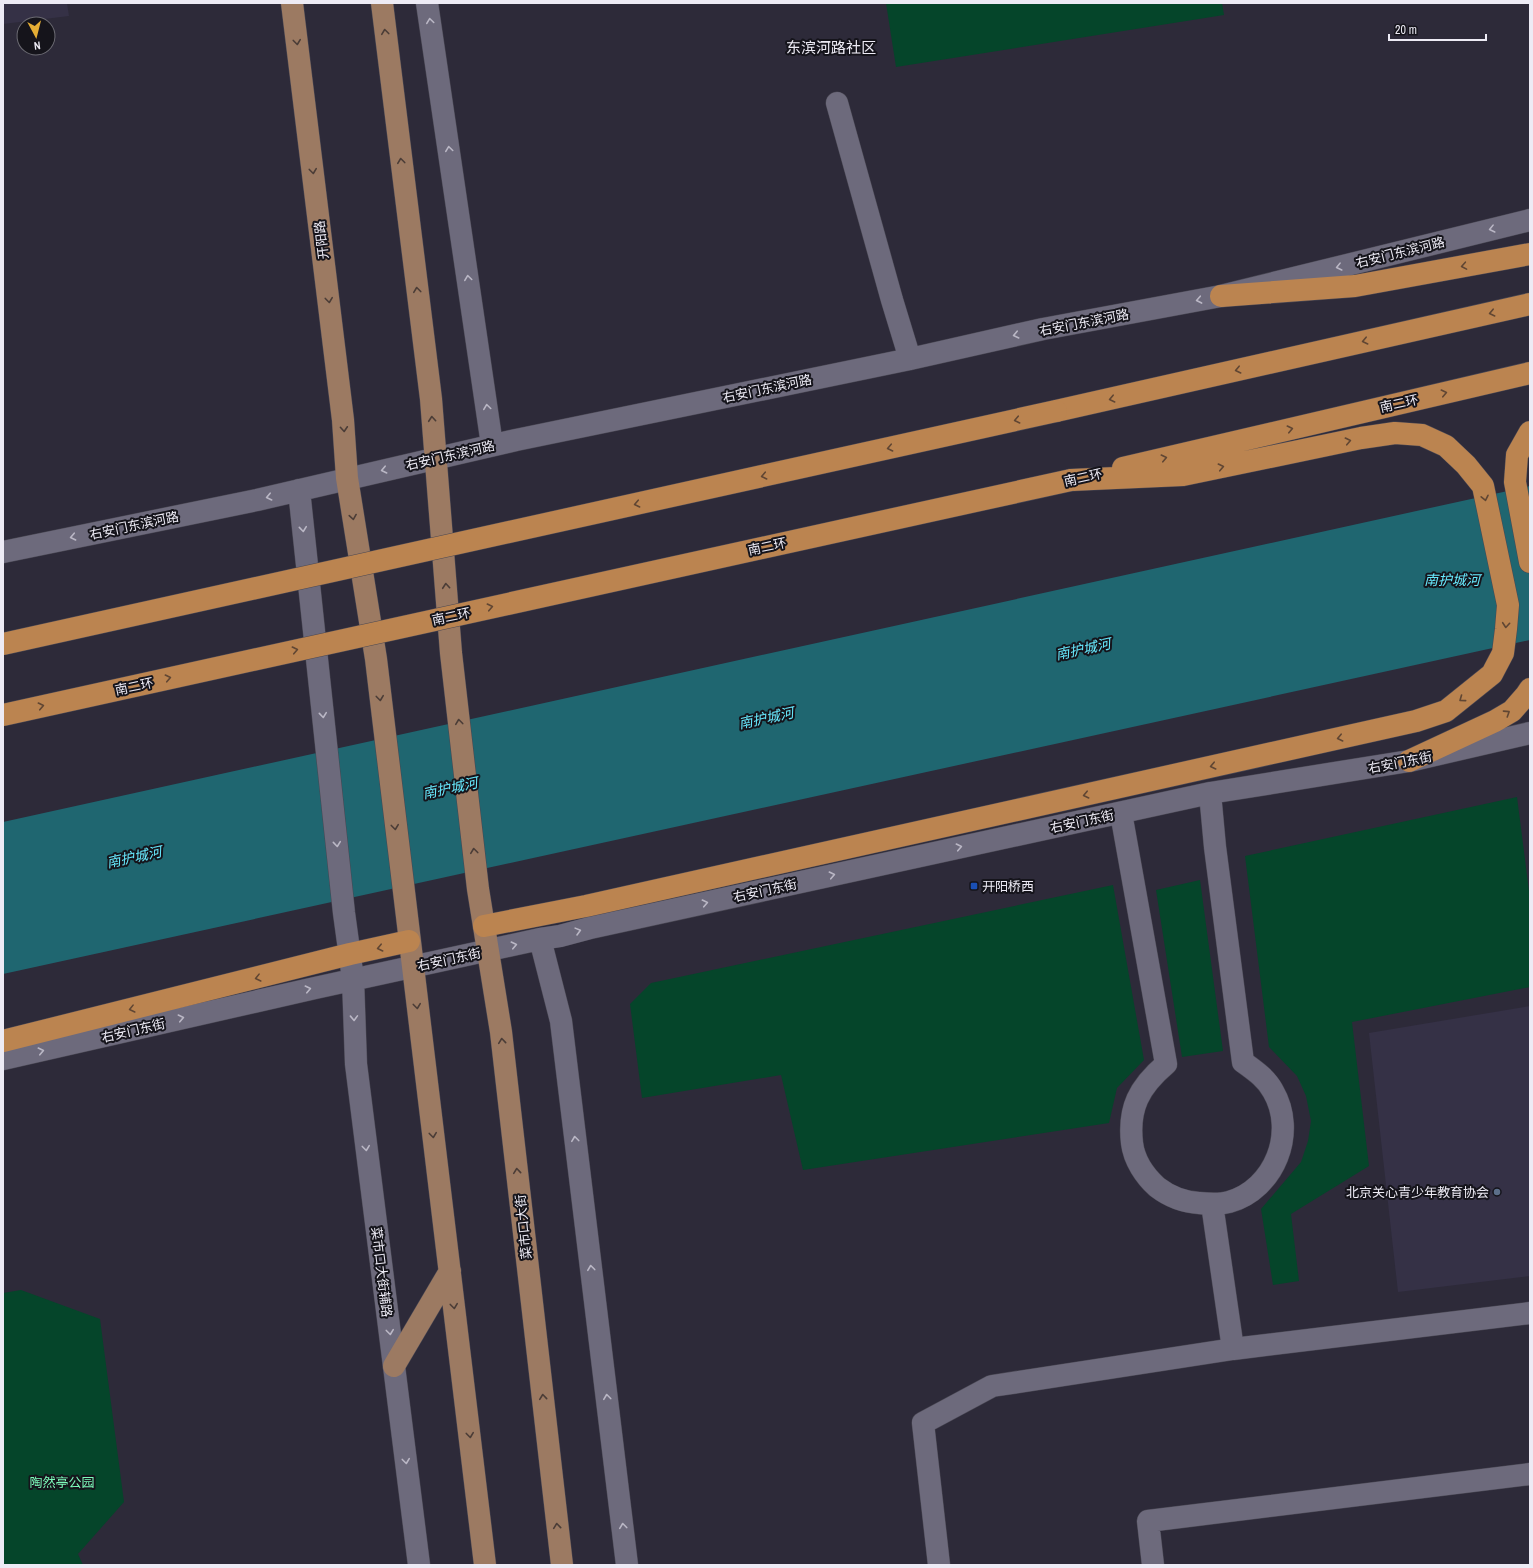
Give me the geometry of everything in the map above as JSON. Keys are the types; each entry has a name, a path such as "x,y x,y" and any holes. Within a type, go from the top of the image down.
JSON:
{"highway":[{"path":"1221,296 1355,286 1530,254"},
{"path":"3,644 1056,411 1530,304"},
{"name":"南二环","path":"3,715 1071,480 1530,373"},
{"path":"1530,432 1517,455 1515,482 1530,562"},
{"path":"484,926 601,903 1416,721 1446,711 1492,674 1503,653 1508,605 1483,486 1466,465 1446,446 1422,435 1395,433 1360,438 1183,475 1071,480"},
{"path":"1409,761 1495,721 1512,711 1530,688"},
{"path":"3,1041 350,954 409,941"}],"main road":[{"name":"开阳路","path":"292,3 342,412 348,478 376,660 409,941"},
{"path":"382,3 430,391 435,458"},
{"name":"菜市口大街","path":"435,458 451,653 478,889 501,1032 562,1565"},
{"path":"409,941 485,1565"},
{"path":"394,1366 450,1271"}],"street":[{"path":"427,3 492,445"},
{"path":"837,103 910,359"},
{"name":"右安门东滨河路","path":"3,552 299,490 492,445 910,359 1043,329 1221,296 1530,220"},
{"name":"菜市口大街辅路","path":"299,490 344,913 353,979 356,1064 419,1565"},
{"name":"右安门东街","path":"3,1060 353,979 560,936 652,914 1210,793 1409,761 1530,733"},
{"path":"1121,813 1166,1064 1152,1076 1140,1091 1133,1110 1130,1129 1133,1148 1141,1168 1151,1182 1165,1193 1185,1202 1212,1204 1230,1202 1250,1192 1262,1182 1272,1168 1279,1155 1282,1141 1283,1123 1280,1107 1273,1091 1263,1077 1243,1062 1215,847 1210,793"},
{"path":"540,939 561,1021 627,1565"},
{"path":"1212,1204 1233,1349"},
{"path":"939,1565 923,1424 992,1386 1233,1349 1530,1313"},
{"path":"1154,1565 1148,1521 1530,1474"}],"shaded area":[{"path":"3,3 67,3 69,16 56,18 56,16 16,16 16,22 3,24"},
{"path":"1530,1006 1530,1276 1398,1292 1369,1033"}],"green space":[{"path":"886,3 1222,3 1224,15 896,67"},
{"path":"1517,797 1530,899 1530,987 1352,1022 1369,1166 1291,1214 1299,1281 1273,1285 1261,1209 1301,1162 1308,1141 1311,1121 1306,1096 1297,1076 1269,1047 1245,856"},
{"path":"1200,880 1223,1051 1182,1057 1156,890"},
{"path":"1113,885 1144,1060 1117,1088 1109,1123 803,1170 781,1075 642,1098 630,1004 651,983"},
{"name":"陶然亭公园","path":"21,1290 100,1319 124,1502 78,1554 83,1565 3,1565 3,1293"}],"water":[{"name":"南护城河","path":"1530,486 1530,640 3,974 3,822"}],"place":[{"name":"开阳桥西","path":"974,886"},
{"name":"北京关心青少年教育协会","path":"1497,1192"}],"district":[{"name":"东滨河路社区","path":"831,48"}]}
